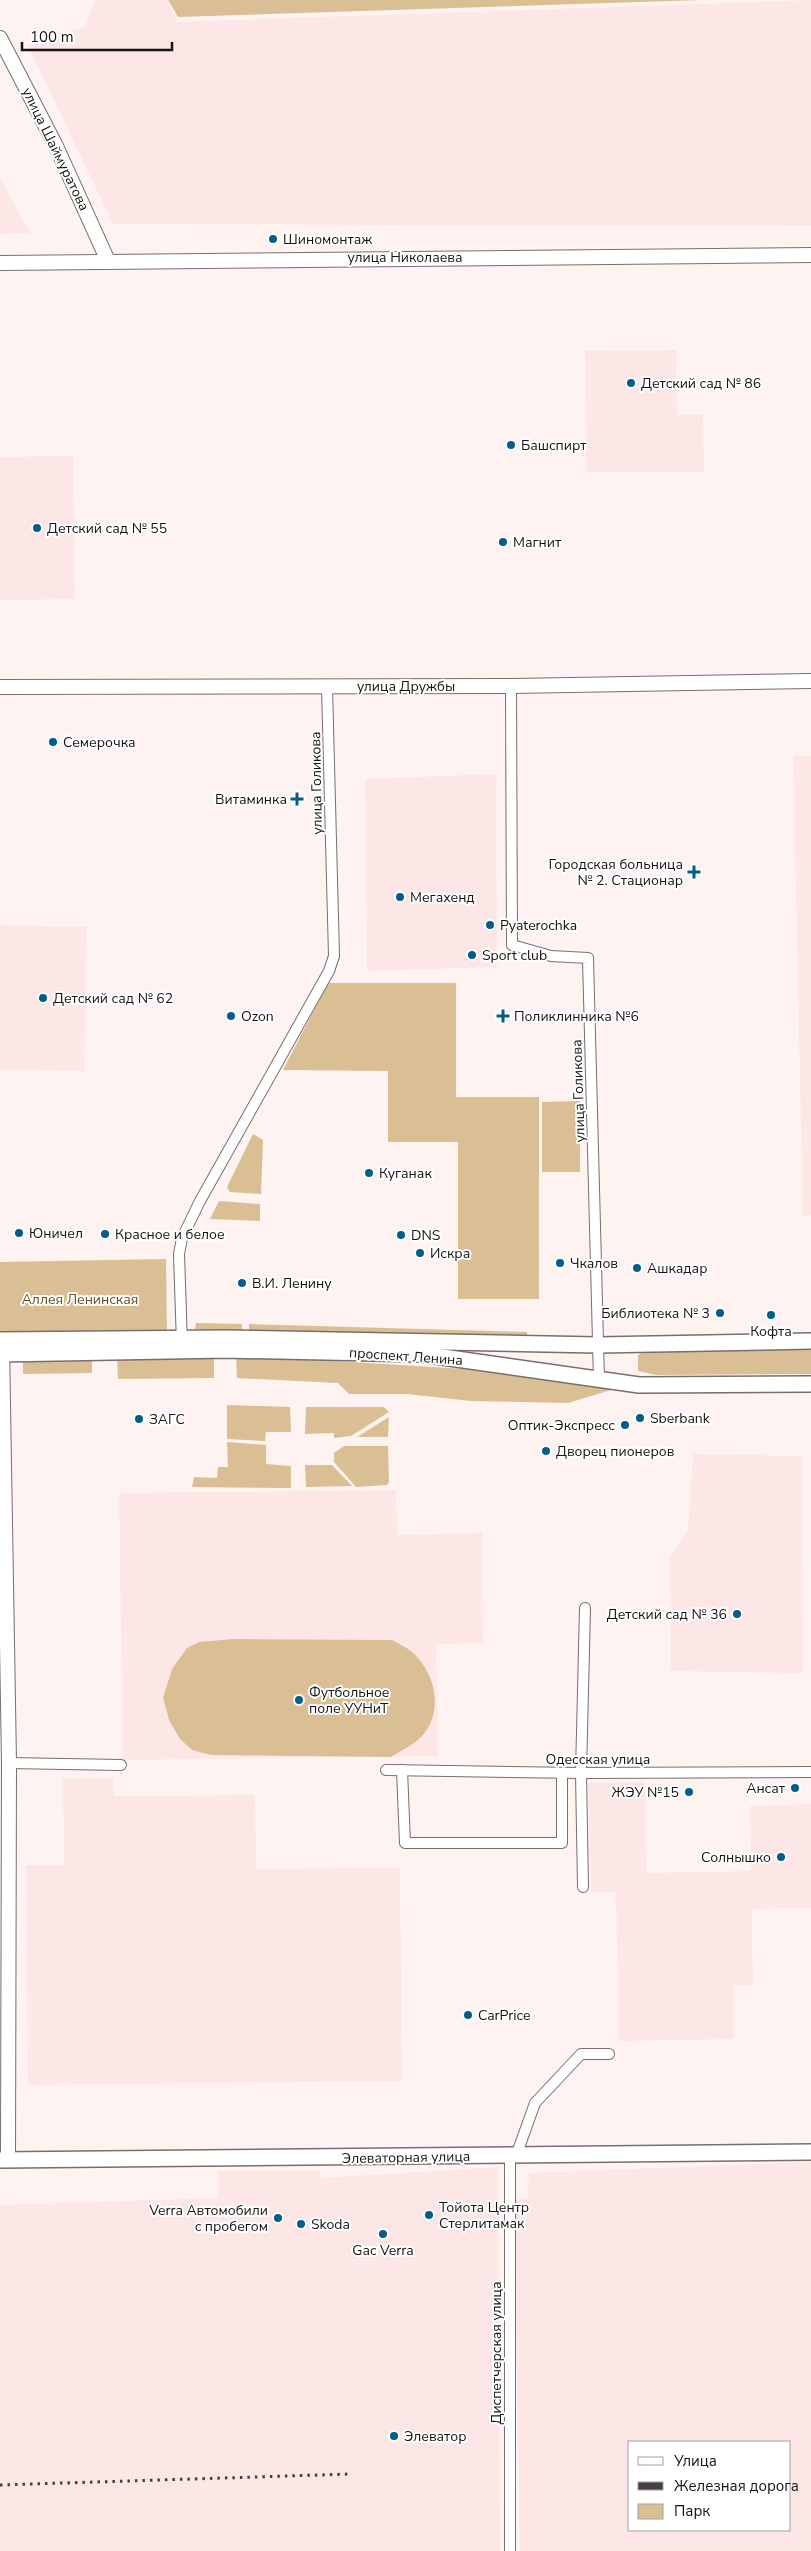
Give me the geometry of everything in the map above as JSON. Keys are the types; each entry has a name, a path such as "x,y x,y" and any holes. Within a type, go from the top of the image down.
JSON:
{"main road":[{"name":"улица Шаймуратова","path":"0,38 56,146 108,261"},
{"name":"улица Николаева","path":"0,263 811,255"},
{"name":"улица Дружбы","path":"0,687 511,686 811,681"},
{"name":"проспект Ленина","path":"1,1347 598,1345 811,1342"},
{"name":"проспект Ленина","path":"182,1345 420,1354 639,1385 811,1384"},
{"path":"1,1347 9,1763 4,2160"},
{"name":"Элеваторная улица","path":"4,2160 811,2152"}],"street":[{"name":"улица Голикова","path":"511,686 512,945 551,956 588,958 599,1380"},
{"name":"улица Голикова","path":"182,1345 179,1254 182,1238 200,1201 329,971 334,956 328,687"},
{"path":"583,1887 581,1774 585,1608"},
{"path":"9,1763 121,1765"},
{"name":"Одесская улица","path":"386,1770 581,1774 811,1772"},
{"path":"402,1770 405,1843 562,1844 562,1773"},
{"path":"513,2155 535,2104 581,2054 609,2054"},
{"name":"Диспетчерская улица","path":"510,2551 513,2155"}],"shaded area":[{"path":"95,0 167,0 177,22 811,0 811,226 113,224 27,44 85,27"},
{"path":"0,178 30,233 0,234"},
{"name":"Детский сад № 86","path":"676,350 677,415 703,415 704,472 586,472 585,351"},
{"name":"Детский сад № 55","path":"73,456 75,599 0,600 0,457"},
{"path":"793,756 811,756 811,1215 803,1216"},
{"path":"496,774 497,967 367,971 365,779"},
{"name":"Детский сад № 62","path":"0,925 87,927 84,1071 0,1069"},
{"name":"Детский сад № 36","path":"693,1454 802,1456 803,1673 671,1671 670,1557 688,1530"},
{"path":"396,1490 397,1535 482,1533 483,1643 436,1644 438,1756 123,1760 119,1493"},
{"path":"113,1778 114,1796 255,1795 256,1869 400,1868 402,2081 28,2085 26,1865 64,1865 63,1779"},
{"path":"645,1782 647,1873 751,1871 750,1806 811,1804 811,1908 752,1909 751,1879 753,1985 733,1985 734,2039 619,2041 616,1892 591,1892 588,1783"},
{"path":"811,2162 811,2551 520,2551 514,2199 528,2199 529,2173"},
{"path":"498,2167 500,2551 0,2551 0,2205 218,2198 218,2171 320,2170 321,2178"}],"green space":[{"path":"168,0 703,0 178,17"},
{"path":"328,983 456,983 456,1097 539,1097 539,1299 458,1299 458,1142 388,1142 388,1071 283,1070"},
{"path":"580,1101 580,1172 542,1172 542,1102"},
{"path":"253,1134 263,1140 261,1194 230,1192 227,1187"},
{"path":"219,1201 260,1204 260,1221 210,1219"},
{"name":"Аллея Ленинская","path":"166,1259 167,1337 0,1337 0,1262"},
{"path":"196,1323 242,1324 242,1331 195,1329"},
{"path":"249,1324 527,1332 527,1338 249,1330"},
{"path":"811,1346 811,1374 656,1375 638,1371 638,1355 652,1348"},
{"path":"92,1354 92,1373 23,1374 23,1355"},
{"path":"214,1354 214,1378 118,1379 117,1355"},
{"path":"236,1355 516,1372 618,1388 568,1403 471,1401 407,1394 349,1394 338,1383 237,1378"},
{"path":"227,1405 290,1407 291,1432 266,1432 265,1441 227,1439"},
{"path":"306,1407 384,1407 389,1412 351,1436 334,1438 334,1433 305,1434"},
{"path":"389,1417 388,1437 357,1437"},
{"path":"227,1442 266,1445 266,1464 291,1466 291,1488 192,1487 194,1477 217,1478 218,1467 228,1467"},
{"path":"344,1446 388,1446 389,1482 387,1485 356,1487 334,1462 334,1453"},
{"path":"305,1465 332,1465 352,1486 306,1487"},
{"name":"Футбольное поле УУНиТ","path":"233,1639 392,1640 412,1652 420,1660 431,1680 435,1703 430,1725 416,1742 391,1757 211,1755 192,1750 180,1739 169,1720 163,1698 172,1669 187,1648 199,1642"}],"railway":[{"path":"0,2485 351,2474"}],"place":[{"name":"Шиномонтаж","path":"273,239"},
{"name":"Детский сад № 86","path":"631,383"},
{"name":"Башспирт","path":"511,445"},
{"name":"Детский сад № 55","path":"37,528"},
{"name":"Магнит","path":"503,542"},
{"name":"Семерочка","path":"53,742"},
{"name":"Витаминка","path":"297,799"},
{"name":"Городская больница № 2. Стационар","path":"694,872"},
{"name":"Мегахенд","path":"400,897"},
{"name":"Pyaterochka","path":"490,925"},
{"name":"Sport club","path":"472,955"},
{"name":"Детский сад № 62","path":"43,998"},
{"name":"Ozon","path":"231,1016"},
{"name":"Поликлинника №6","path":"503,1016"},
{"name":"Куганак","path":"369,1173"},
{"name":"Юничел","path":"19,1233"},
{"name":"Красное и белое","path":"105,1234"},
{"name":"DNS","path":"401,1235"},
{"name":"Искра","path":"420,1253"},
{"name":"Чкалов","path":"560,1263"},
{"name":"Ашкадар","path":"637,1268"},
{"name":"В.И. Ленину","path":"242,1283"},
{"name":"Библиотека № 3","path":"720,1313"},
{"name":"Кофта","path":"771,1315"},
{"name":"Sberbank","path":"640,1418"},
{"name":"ЗАГС","path":"139,1419"},
{"name":"Оптик-Экспресс","path":"625,1425"},
{"name":"Дворец пионеров","path":"546,1451"},
{"name":"Детский сад № 36","path":"737,1614"},
{"name":"Футбольное поле УУНиТ","path":"299,1700"},
{"name":"Ансат","path":"795,1788"},
{"name":"ЖЭУ №15","path":"689,1792"},
{"name":"Солнышко","path":"781,1857"},
{"name":"CarPrice","path":"468,2015"},
{"name":"Тойота Центр Стерлитамак","path":"429,2215"},
{"name":"Verra Автомобили с пробегом","path":"278,2218"},
{"name":"Skoda","path":"301,2224"},
{"name":"Gac Verra","path":"383,2234"},
{"name":"Элеватор","path":"394,2436"}]}
